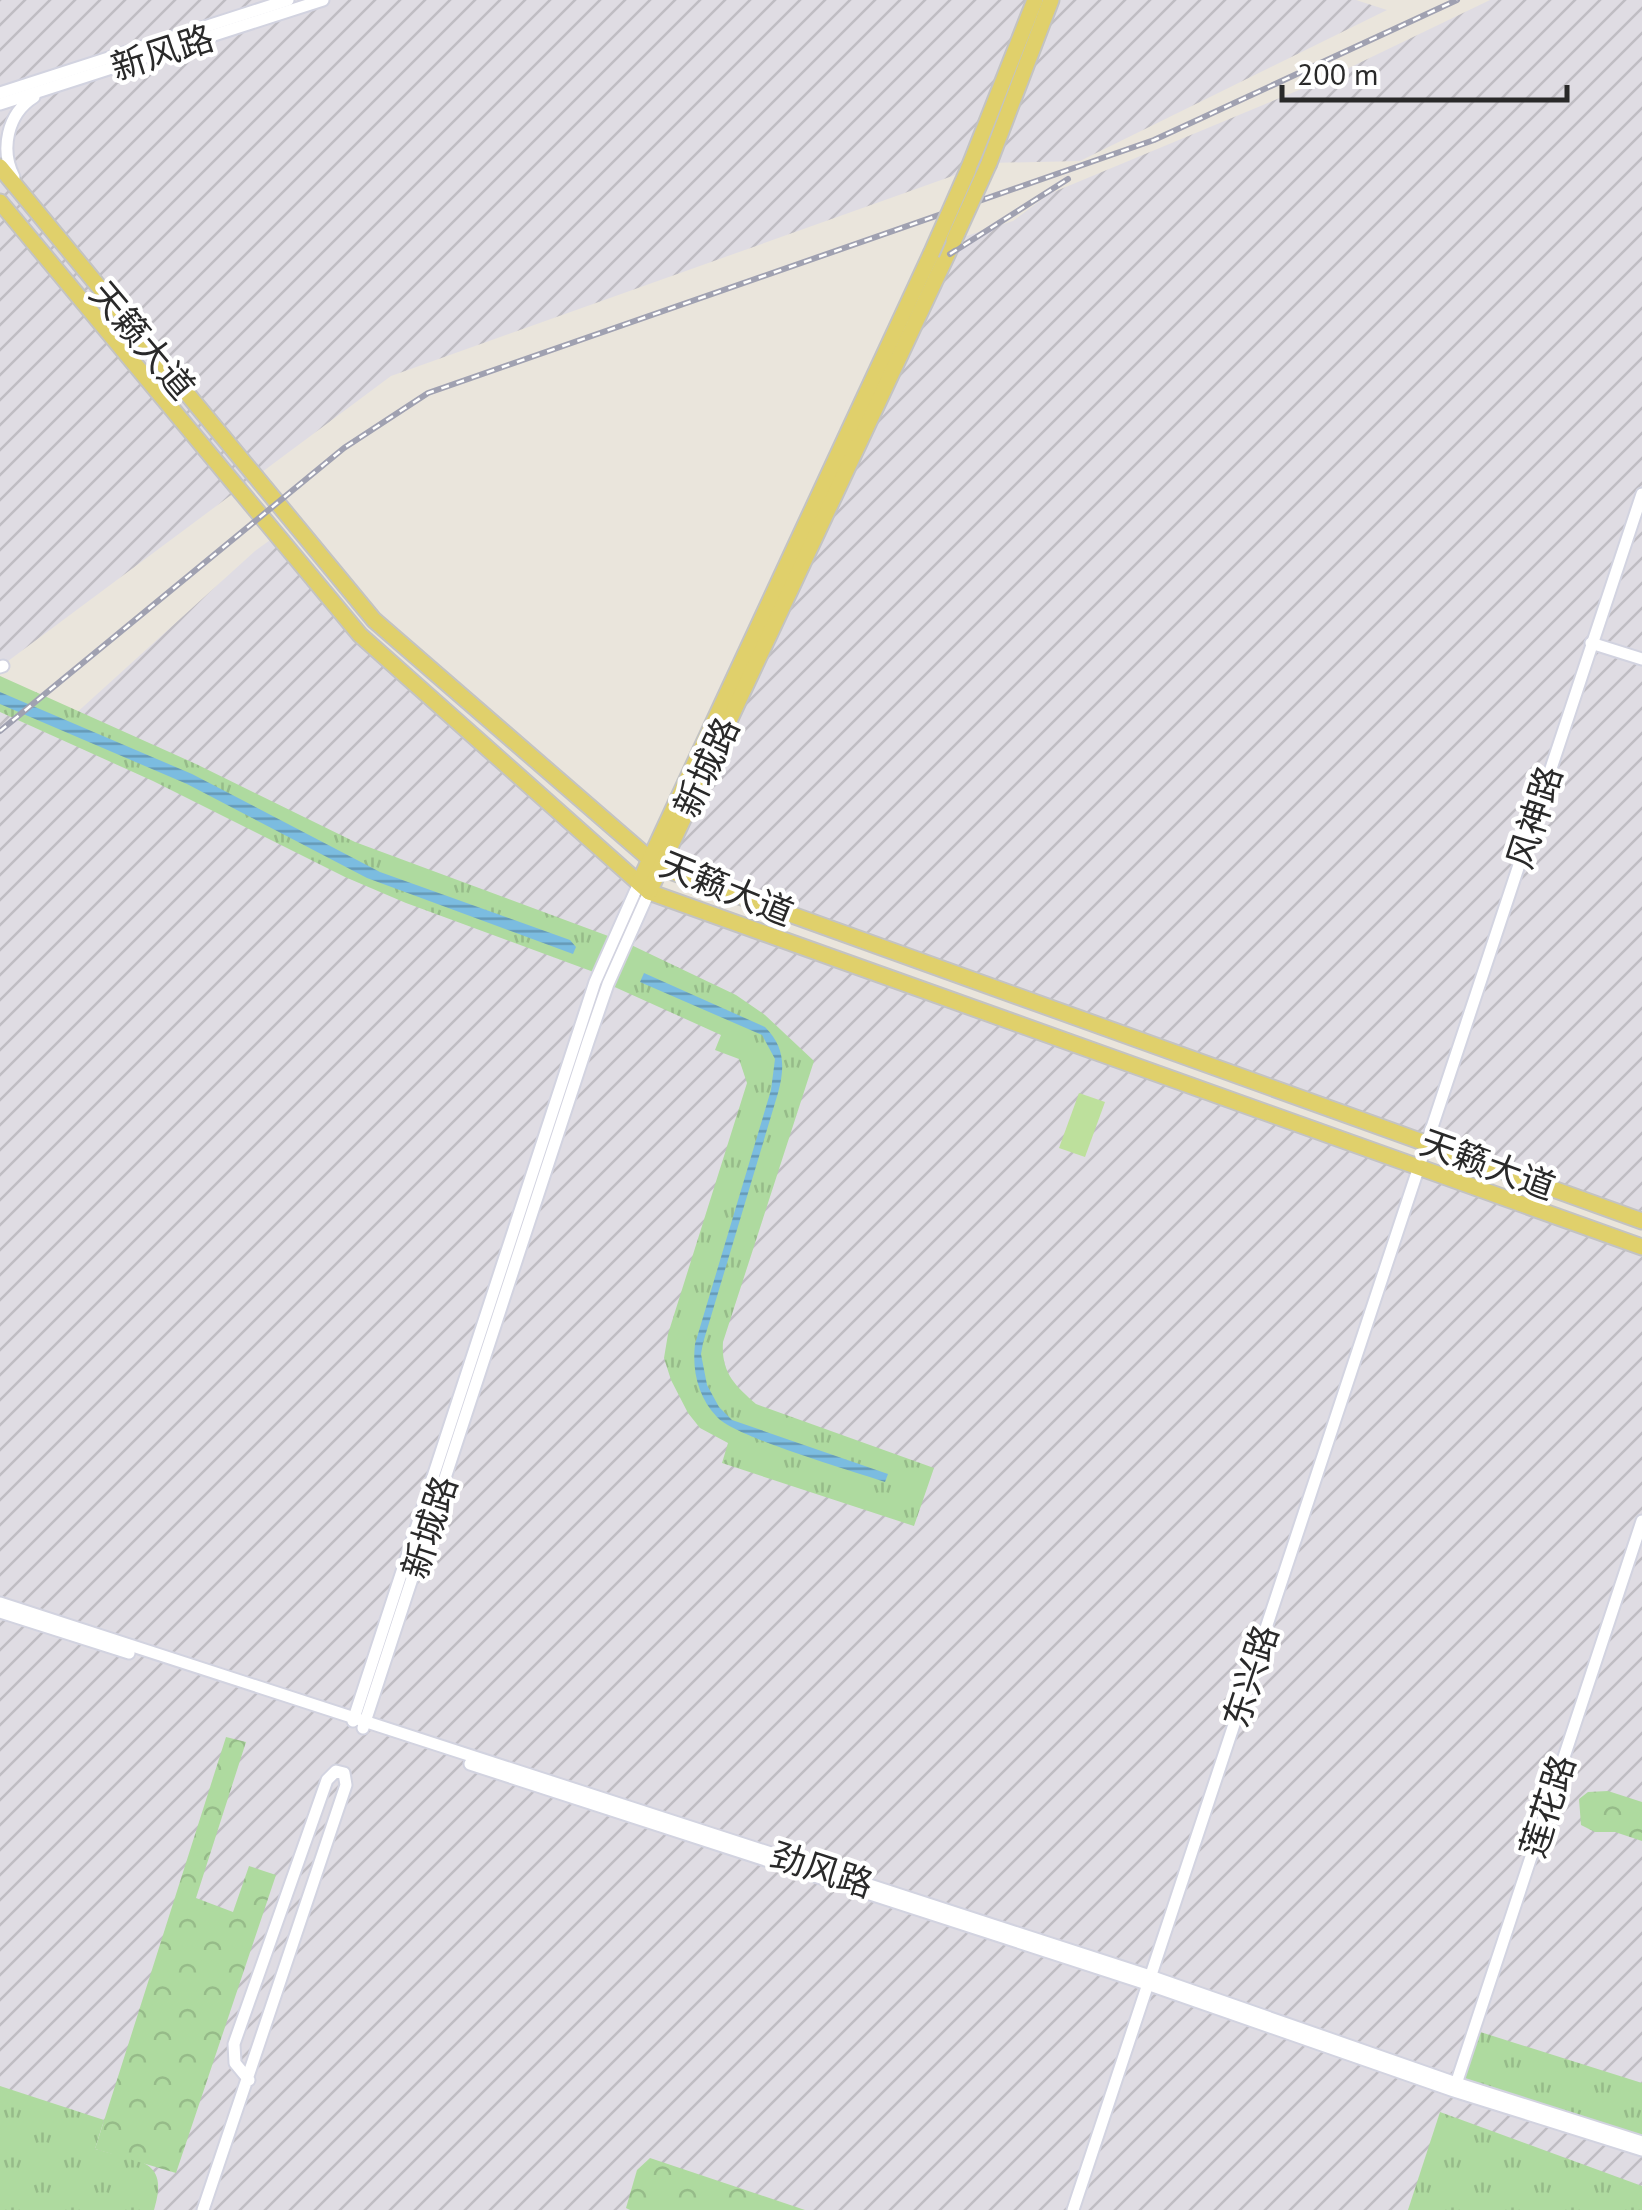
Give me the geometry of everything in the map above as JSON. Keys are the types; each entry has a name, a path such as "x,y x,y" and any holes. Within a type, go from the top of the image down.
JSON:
{"main road":[{"name":"新城路","path":"644,888 968,170 1035,0"},
{"name":"新城路","path":"654,863 954,240 989,163 1051,0"},
{"name":"天籁大道","path":"0,167 374,620 654,863 1642,1221"},
{"name":"天籁大道","path":"0,202 360,635 644,888 1642,1247"}],"street":[{"name":"新风路","path":"0,92 288,0"},
{"name":"新风路","path":"0,104 324,0"},
{"path":"22,194 8,165 5,143 25,102 46,90"},
{"name":"风神路","path":"1427,1142 1642,494"},
{"path":"1592,643 1642,659"},
{"name":"新城路","path":"359,1723 589,1000 644,888"},
{"name":"东兴路","path":"1074,2210 1427,1142"},
{"name":"莲花路","path":"1455,2087 1642,1521"},
{"name":"劲风路","path":"0,1603 1148,1980 1642,2150"},
{"name":"劲风路","path":"0,1612 359,1723"},
{"path":"203,2210 249,2080 346,1785 344,1773 330,1773 327,1780 234,2044 235,2062 249,2080"},
{"name":"劲风路","path":"1455,2087 1642,2142"}],"shaded area":[{"path":"0,0 1356,0 1387,10 1080,161 989,163 391,376 0,667"},
{"path":"1490,0 1642,0 1642,1221 659,867 954,240 1013,221 1049,194 1328,78"},
{"path":"277,535 360,635 649,892 1642,1247 1642,2210 0,2210 0,712 52,735"}],"green space":[{"path":"0,676 196,764 355,842 627,943 736,995 765,1015 814,1061 723,1342 724,1362 735,1384 756,1404 934,1468 914,1526 722,1463 728,1443 700,1428 671,1380 664,1358 668,1334 747,1083 739,1059 715,1050 721,1035 608,984 610,978 345,877 153,781 0,712"},
{"path":"1079,1093 1105,1102 1085,1157 1059,1148"},
{"path":"226,1737 246,1742 196,1898 233,1912 249,1866 276,1875 176,2173 95,2149"},
{"path":"1608,1791 1642,1802 1642,1841 1615,1832 1595,1832 1581,1825 1579,1799 1588,1792"},
{"path":"1474,2030 1642,2083 1642,2142 1456,2083"},
{"path":"0,2086 104,2120 95,2149 136,2160 153,2171 158,2180 154,2210 0,2210"},
{"path":"1440,2112 1642,2186 1642,2210 1408,2210"},
{"path":"650,2158 805,2210 630,2210 626,2208 637,2170"}],"water":[{"path":"0,692 192,774 380,872 570,940 576,947 573,954 367,878 187,784 0,704"},
{"path":"644,973 765,1027 782,1058 778,1093 703,1343 701,1354 707,1385 719,1407 732,1420 888,1474 885,1482 746,1434 717,1417 701,1392 694,1364 695,1344 771,1090 775,1059 762,1035 640,982"}],"railway":[{"path":"0,731 344,448 428,393 1154,140 1457,0"},
{"path":"950,254 1068,179"}]}
